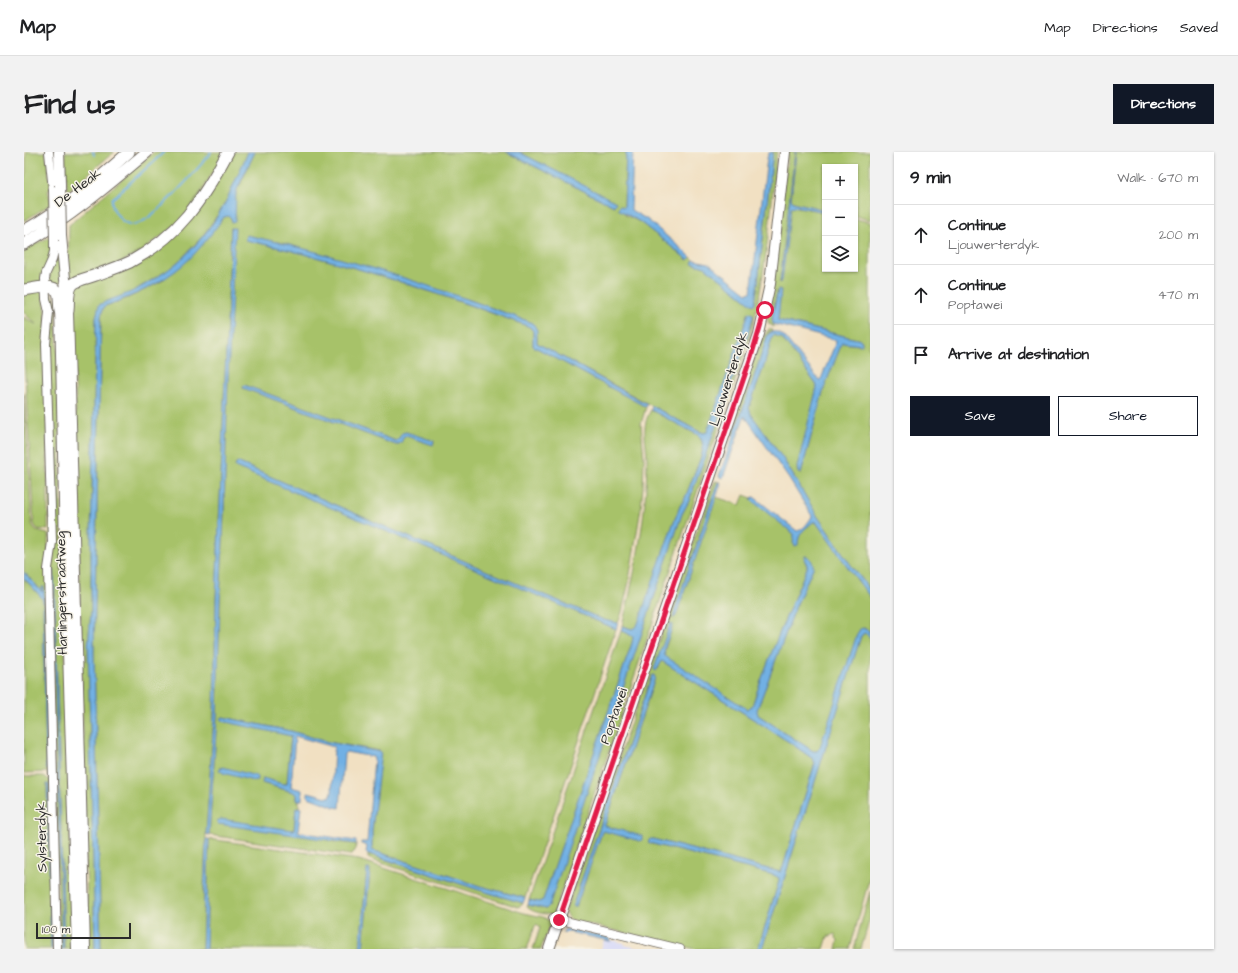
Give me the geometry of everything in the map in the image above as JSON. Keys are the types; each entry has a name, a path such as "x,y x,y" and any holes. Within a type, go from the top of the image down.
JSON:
{"highway":[{"path":"24,223 73,190 118,152"},
{"name":"De Heak","path":"24,231 77,196 129,152"},
{"name":"De Heak","path":"24,244 79,208 147,152"},
{"path":"64,311 70,288 75,283 130,262 155,247 182,222 193,211 206,192 228,152"},
{"path":"24,290 45,287 53,288 58,294 64,311"}],"main road":[{"name":"Harlingerstraatweg","path":"59,152 57,188 58,238 64,311 85,949"},
{"name":"Ljouwerterdyk","path":"705,493 751,357 765,310 773,259 785,152"},
{"name":"Harlingerstraatweg","path":"64,311 76,949"},
{"name":"Poptawei","path":"549,949 556,919 705,493"}],"street":[{"path":"49,152 57,188"},
{"name":"Sylsterdyk","path":"57,949 48,569 52,542 46,344 48,312 45,287 46,273 52,260 58,238"},
{"path":"556,919 680,949"}],"shaded area":[{"path":"604,940 624,943 625,945 642,949 601,949"}],"green space":[{"path":"26,152 46,152 51,189 48,190 51,204 24,221 24,180 26,172"},
{"path":"65,152 114,152 67,192"},
{"path":"154,152 226,152 182,221 129,260 71,281 69,262 69,225"},
{"path":"231,152 248,152 229,196 201,238 168,270 130,293 105,302 96,317 91,538 91,612 88,645 95,949 88,949 73,296 76,286 170,236"},
{"path":"255,152 506,152 614,206 615,202 519,152 626,152 623,207 625,215 640,222 688,260 691,257 694,260 692,263 705,267 753,305 755,303 758,282 773,152 777,152 763,272 748,343 553,915 536,912 527,907 528,905 546,909 549,905 682,514 689,501 743,351 753,317 749,312 729,374 707,432 704,433 537,343 533,323 470,300 343,260 279,242 246,240 282,248 390,279 530,327 533,331 533,346 646,407 641,424 644,458 641,508 628,586 618,623 604,620 487,571 237,462 235,466 616,629 525,898 480,886 372,850 372,831 380,751 328,742 291,731 223,717 291,736 287,784 262,783 293,792 297,795 299,807 296,808 294,830 292,830 335,842 356,844 355,851 350,855 209,835 217,717 228,379 231,228 216,599 214,717 206,834 202,949 101,949 94,652 101,317 105,306 128,298 162,281 224,217 229,216 231,218 237,188 240,185","holes":["244,385 396,441 406,432 434,442 433,444 406,435 396,445 243,388"]},
{"path":"788,152 795,152 780,283 790,208 792,206 822,211 822,272 858,272 858,220 870,222 870,343 868,347 870,347 870,589 851,565 818,517 784,460 751,414 749,408 764,366 772,337 774,335 782,338 817,387 797,471 801,474 824,388 842,343 858,345 862,342 861,340 778,320 777,291 772,318 774,327 769,324 767,317"},
{"path":"796,152 870,152 870,220 858,217 858,164 822,164 822,209 793,202 791,200"},
{"path":"52,236 52,244 43,285 24,288 24,249"},
{"path":"58,253 60,253 61,289 49,284 51,272"},
{"path":"43,290 46,312 48,530 37,529 34,524 24,358 24,317 37,325 24,313 24,292"},
{"path":"49,291 56,300 73,949 64,949 54,570 52,570 62,949 59,949 51,623"},
{"path":"769,329 773,330 769,332 767,337 732,436 731,427 761,340"},
{"path":"24,394 32,524 36,531 48,534 50,772 24,773 24,578 42,598 43,603 46,769 49,768 44,587 42,593 24,572"},
{"path":"651,410 698,435 702,441 703,448 685,498 673,524 635,630 622,626 640,540 647,476 645,428"},
{"path":"715,481 720,482 718,482 713,495 673,616 676,616 716,497 740,505 744,495 752,498 754,502 789,529 798,540 800,533 813,522 816,522 870,597 870,632 863,628 820,748 817,751 813,751 758,715 756,712 796,606 813,568 805,562 807,568 778,637 752,706 747,709 664,656 664,651 658,669 662,661 789,742 813,759 815,763 783,867 780,872 653,839 648,841 649,843 774,875 779,878 758,949 695,949 570,920 565,913","holes":["651,677 654,681 605,826 576,906 573,905"]},
{"path":"621,631 633,637 632,643 543,900 539,902 529,900"},
{"path":"865,633 870,638 870,876 850,949 836,949 838,940 834,934 828,936 824,949 762,949 861,636"},
{"path":"24,776 44,776 51,781 53,949 49,784 47,785 51,949 24,949"},
{"path":"209,839 359,860 524,913 543,917 550,921 550,923 541,949 533,949 540,928 537,924 527,949 363,949 370,870 367,869 360,949 206,949"},
{"path":"368,854 523,903 518,907 372,860 368,858"},
{"path":"870,891 870,918 861,949 854,949"}],"water":[{"path":"248,152 255,152 236,192 235,222 232,223 229,216 224,217 200,248 184,264 166,278 147,289 105,306 101,317 94,652 101,949 95,949 88,645 91,612 91,538 96,317 99,305 127,294 144,285 168,270 189,252 207,231 222,209"},
{"path":"506,152 519,152 616,202 614,206"},
{"path":"626,152 633,152 631,210 648,220 691,257 688,260 640,222 618,209 620,205 623,207 624,206"},
{"path":"773,152 758,282 755,303 753,305 705,267 692,263 694,260 709,263 747,293 751,292 767,158 769,153"},
{"path":"796,152 791,199 793,202 822,209 822,211 795,206 791,207 782,281 780,283"},
{"path":"231,228 235,228 228,379 217,717 209,835 206,834 214,717 216,599"},
{"path":"246,235 283,243 391,274 462,297 533,323 537,330 537,343 647,404 646,407 533,346 533,331 530,327 389,278 281,248 245,240"},
{"path":"778,289 781,291 778,320 861,340 862,342 862,345 842,343 824,388 801,474 798,473 797,467 817,387 782,338 774,335 772,338 749,408 751,414 784,460 818,517 870,590 870,597 816,522 813,522 802,532 799,537 798,545 795,546 793,543 794,534 751,500 754,497 797,531 806,525 812,516 789,479 745,416 723,478 719,476 769,334 774,332 784,336 819,380 821,379 836,342 832,339 773,324 772,318"},
{"path":"749,312 753,314 753,317 743,351 689,501 682,514 549,906 546,909 528,905 529,900 539,902 543,900 632,643 633,637 621,631 622,626 632,629 637,626 673,524 701,457 703,448 702,441 698,435 651,410 652,406 698,431 704,433 707,432"},
{"path":"244,385 396,441 402,433 406,432 434,441 433,445 404,436 401,443 396,445 243,388"},
{"path":"237,462 487,571 604,620 618,623 616,629 235,467"},
{"path":"718,482 721,483 676,616 673,619 675,609"},
{"path":"805,556 811,560 813,568 796,606 757,710 758,715 813,751 817,751 820,747 857,634 860,629 863,628 869,631 870,638 865,633 861,636 762,949 758,949 779,878 774,875 648,842 650,839 653,839 780,872 783,867 815,763 813,759 789,742 662,661 657,670 655,671 654,669 670,624 672,623 664,652 665,656 747,709 752,706 778,637 807,568 804,559"},
{"path":"52,570 54,570 64,949 62,949"},
{"path":"24,572 42,592 42,587 44,587 49,769 46,769 43,603 42,598 24,578"},
{"path":"652,675 655,677 654,681 605,825 642,836 642,840 640,841 603,831 576,907 574,907 573,905"},
{"path":"223,717 291,731 328,742 381,752 372,831 372,850 480,886 525,898 523,903 366,853 367,846 361,844 361,842 367,842 373,757 346,752 344,754 340,808 333,807 308,797 308,792 330,797 332,792 334,747 295,736 291,787 302,790 302,800 297,800 297,795 293,792 262,783 263,778 287,784 291,736 226,722 222,720 221,718"},
{"path":"223,767 256,776 258,777 258,780 253,781 223,773 219,770"},
{"path":"47,784 49,784 53,949 51,949"},
{"path":"296,807 301,808 298,831 356,841 356,844 218,824 217,821 221,819 294,830"},
{"path":"206,839 209,839 206,949 202,949"},
{"path":"367,869 370,869 363,949 360,949"},
{"path":"565,929 610,938 611,941 569,932 563,933"}],"waterway":[{"path":"164,152 112,199 114,209 124,222 129,224 137,224 144,221 159,209 180,189 211,152"}],"route":[{"path":"559,920 759,334 765,310"}]}
